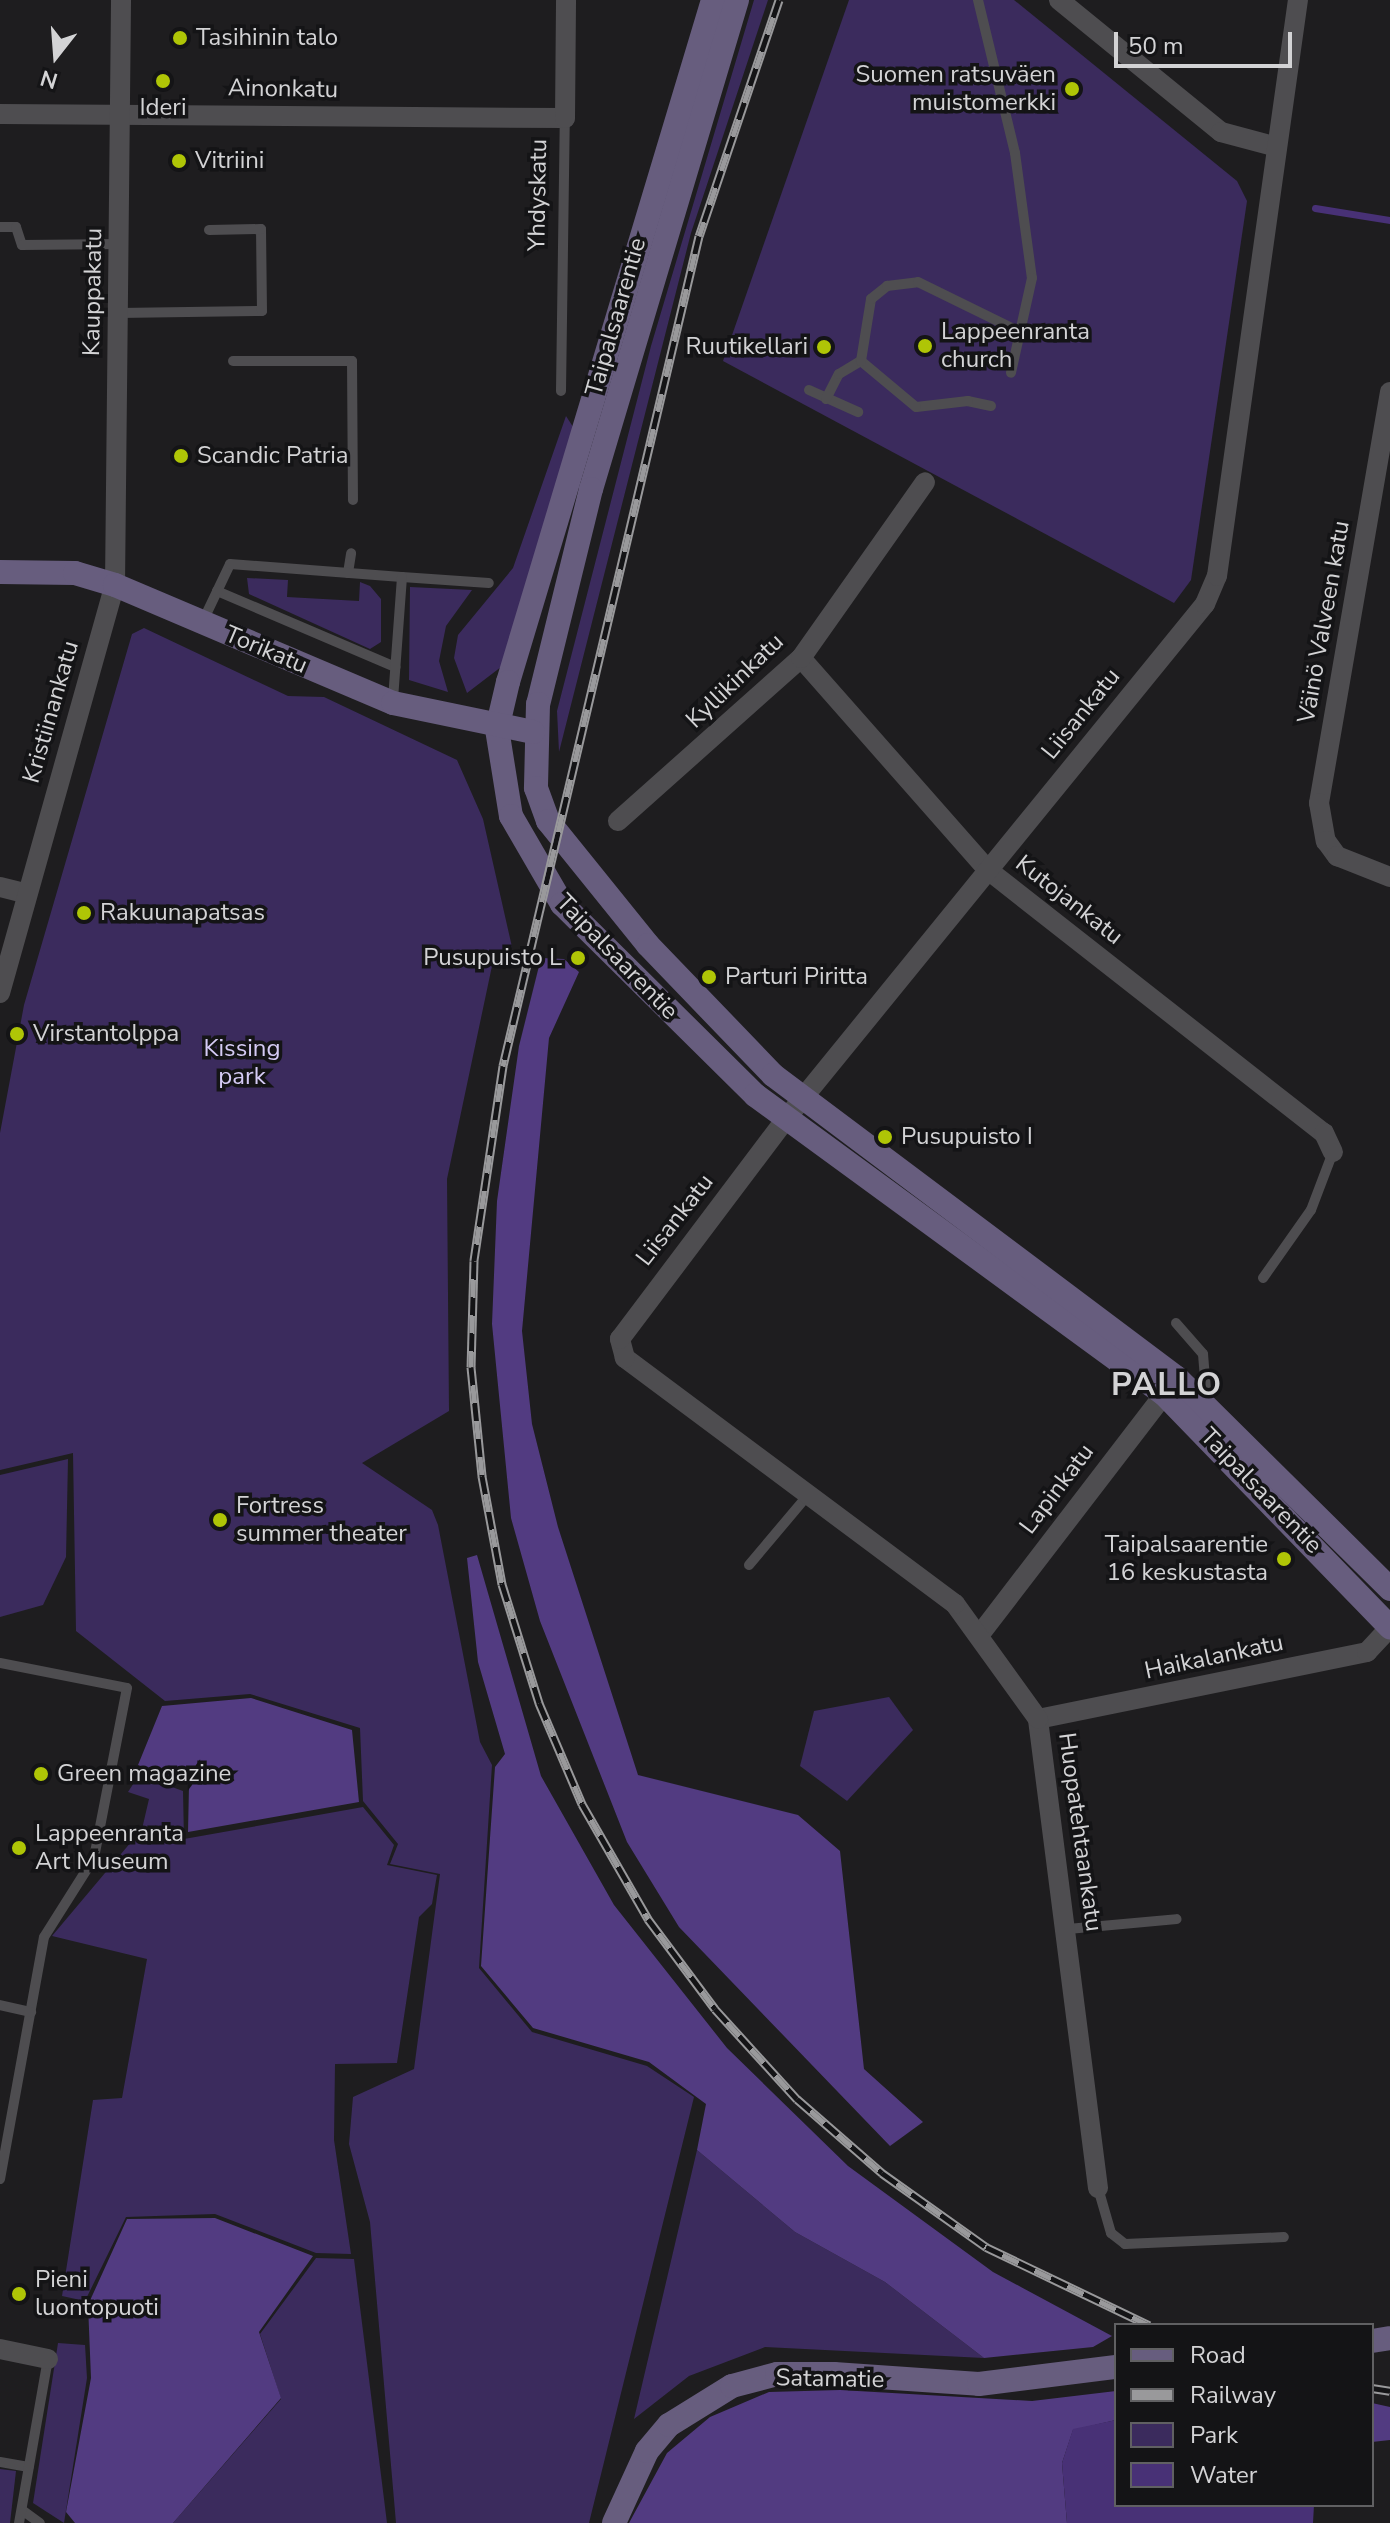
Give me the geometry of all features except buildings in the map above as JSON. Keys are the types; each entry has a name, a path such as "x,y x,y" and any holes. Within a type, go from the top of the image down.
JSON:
{"main road":[{"name":"Taipalsaarentie","path":"713,0 497,729 511,816 562,904 785,1120 1170,1386 1207,1406 1390,1589"},
{"name":"Taipalsaarentie","path":"737,0 591,489 533,732 536,788 548,821 578,863 716,1018 802,1099 1170,1386 1390,1627"},
{"name":"Torikatu","path":"0,572 75,573 115,585 393,703 497,729 533,732"},
{"name":"Satamatie","path":"614,2523 647,2451 669,2425 732,2386 777,2374 834,2374 979,2384 1114,2367"}],"street":[{"name":"Kauppakatu","path":"115,585 121,0"},
{"name":"Yhdyskatu","path":"565,118 566,0"},
{"path":"1059,0 1221,132 1277,147"},
{"name":"Liisankatu","path":"620,1339 785,1120 1205,604 1217,576 1298,0"},
{"name":"Ainonkatu","path":"0,114 565,118"},
{"name":"Väinö Valveen katu","path":"1390,392 1319,803 1326,841 1337,856 1390,877"},
{"name":"Kyllikinkatu","path":"618,821 801,658 925,482"},
{"name":"Kristiinankatu","path":"0,993 24,893 115,585"},
{"name":"Kutojankatu","path":"801,658 988,870 1324,1133 1333,1152"},
{"path":"0,887 24,893"},
{"name":"Huopatehtaankatu","path":"620,1339 625,1358 955,1604 981,1633 1038,1719 1068,1929 1098,2188"},
{"name":"Lapinkatu","path":"981,1633 1170,1386"},
{"name":"Haikalankatu","path":"1038,1719 1367,1652 1390,1627"},
{"path":"0,2349 48,2359"}],"lane":[{"path":"978,0 1015,153 1032,278 1011,373"},
{"name":"Yhdyskatu","path":"561,391 565,118"},
{"path":"0,227 16,227 22,245 120,244"},
{"path":"119,313 262,311 261,229 209,230"},
{"path":"861,361 871,299 887,286 918,282 1022,333"},
{"path":"233,361 352,361 353,500"},
{"path":"826,399 839,374 861,361"},
{"path":"861,361 916,407 968,401 991,406"},
{"path":"809,390 858,412"},
{"path":"348,573 351,553"},
{"path":"202,623 230,564 489,583"},
{"path":"393,703 402,577"},
{"path":"217,591 395,667"},
{"path":"1263,1278 1311,1210 1333,1152"},
{"path":"1176,1323 1203,1354 1207,1406"},
{"path":"749,1565 808,1495"},
{"path":"0,1663 127,1688 94,1858 44,1937 31,2012 6,2117 0,2179"},
{"path":"1068,1929 1177,1919"},
{"path":"0,2005 31,2012"},
{"path":"1098,2188 1111,2233 1125,2244 1284,2237"},
{"path":"19,2523 48,2359"},
{"path":"0,2462 29,2467"},
{"path":"22,2510 40,2523"}],"green space":[{"path":"754,0 768,0 691,233 559,752 557,711 651,346"},
{"path":"849,0 1014,0 1237,181 1247,201 1191,580 1174,603 723,361"},
{"path":"566,416 577,433 501,667 467,693 454,658 458,635 513,568"},
{"path":"247,578 288,580 287,597 359,601 360,582 370,586 381,599 381,642 370,649 249,594"},
{"path":"410,587 472,590 446,626 439,661 448,692 409,680"},
{"name":"Kissing park","path":"144,628 288,696 324,697 457,760 483,819 512,947 492,966 447,1179 449,1411 362,1463 432,1510 438,1525 480,1742 492,1765 479,1968 532,2032 647,2066 694,2097 589,2523 396,2523 370,2222 349,2144 353,2097 414,2069 440,1874 390,1864 398,1844 363,1801 360,1728 250,1694 165,1701 76,1631 73,1453 0,1470 0,1133 24,1005 132,634"},
{"path":"68,1459 66,1557 43,1605 0,1617 0,1475"},
{"path":"889,1697 913,1730 847,1801 800,1766 814,1711"},
{"path":"139,1775 183,1791 184,1839 363,1807 394,1845 387,1865 437,1875 432,1904 419,1917 397,2063 335,2064 334,2140 351,2254 316,2253 215,2214 126,2217 85,2301 62,2296 93,2100 122,2098 147,1959 52,1936 142,1829 149,1799 128,1792"},
{"path":"697,2150 795,2232 885,2282 984,2358 765,2347 689,2376 634,2419"},
{"path":"316,2258 354,2259 387,2523 173,2523 281,2399 260,2334"},
{"path":"58,2343 85,2345 87,2378 64,2523 33,2503"},
{"path":"0,2469 16,2471 10,2523 0,2523"}],"shaded area":[{"path":"541,958 564,959 579,972 549,1038 522,1331 532,1424 558,1527 638,1775 798,1815 840,1851 864,2069 923,2122 890,2146 679,1927 627,1842 540,1621 511,1518 492,1324 497,1201 519,1046"},
{"path":"477,1555 541,1776 614,1905 727,2048 848,2166 993,2272 1112,2336 1093,2347 984,2358 885,2282 795,2232 697,2150 706,2104 649,2062 533,2028 481,1966 495,1767 505,1754 478,1662 467,1558"},
{"path":"251,1698 352,1730 359,1802 188,1832 189,1785 138,1765 162,1706"},
{"path":"215,2218 313,2256 259,2332 281,2398 173,2523 75,2523 66,2512 91,2378 88,2305 127,2219"},
{"path":"840,2390 1032,2401 1114,2391 1114,2420 1073,2430 1062,2463 1067,2523 629,2523 667,2453 710,2417 769,2392"},
{"path":"1374,2403 1390,2407 1390,2440 1374,2442"}],"water":[{"path":"1114,2420 1114,2507 1314,2507 1313,2523 1067,2523 1062,2463 1073,2429"}],"waterway":[{"path":"1315,208 1390,220"}],"railway":[{"path":"779,0 699,236 503,1066 474,1261 471,1367 482,1476 502,1584 539,1703 582,1804 648,1919 715,2009 797,2099 882,2173 986,2247 1145,2323"},
{"path":"1374,2388 1390,2391"}],"place":[{"name":"Tasihinin talo","path":"180,38"},
{"name":"Ideri","path":"163,81"},
{"name":"Suomen ratsuväen muistomerkki","path":"1072,89"},
{"name":"Vitriini","path":"179,161"},
{"name":"Lappeenranta church","path":"925,346"},
{"name":"Ruutikellari","path":"824,347"},
{"name":"Scandic Patria","path":"181,456"},
{"name":"Rakuunapatsas","path":"84,913"},
{"name":"Pusupuisto L","path":"578,958"},
{"name":"Parturi Piritta","path":"709,977"},
{"name":"Virstantolppa","path":"17,1034"},
{"name":"Pusupuisto I","path":"885,1137"},
{"name":"Fortress summer theater","path":"220,1520"},
{"name":"Taipalsaarentie 16 keskustasta","path":"1284,1559"},
{"name":"Green magazine","path":"41,1774"},
{"name":"Lappeenranta Art Museum","path":"19,1848"},
{"name":"Pieni luontopuoti","path":"19,2294"}],"district":[{"name":"PALLO","path":"1167,1385"}]}
